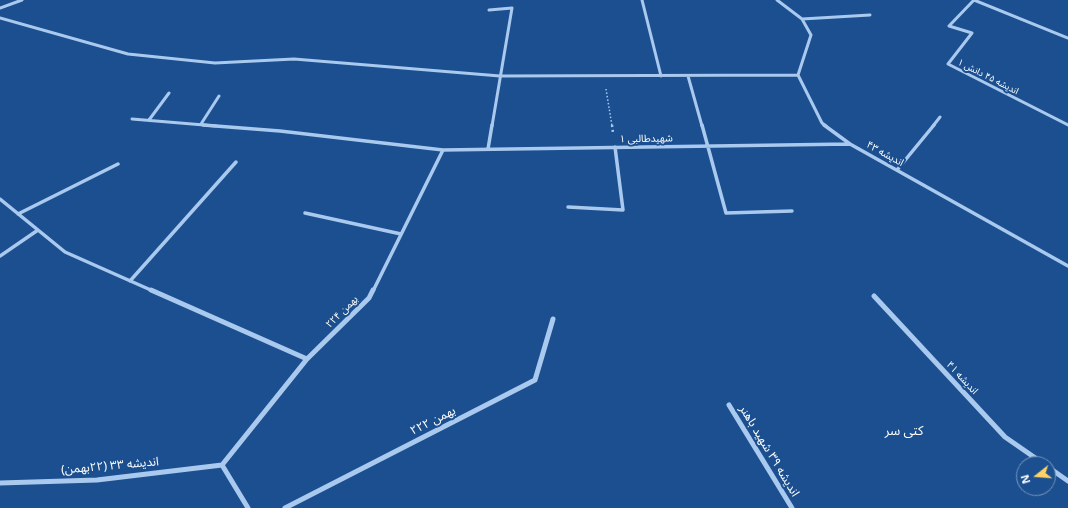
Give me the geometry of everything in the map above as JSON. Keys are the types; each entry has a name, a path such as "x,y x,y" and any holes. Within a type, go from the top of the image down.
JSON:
{"street":[{"path":"0,8 22,0"},
{"path":"642,0 661,76"},
{"path":"0,18 128,54 215,63 294,59 500,76 798,75 811,35 802,19 777,0"},
{"path":"974,0 1068,38"},
{"name":"اندیشه ۴۵ دانش ۱","path":"974,0 949,26 972,33 948,64 1068,126"},
{"path":"488,149 512,8 489,10"},
{"path":"802,19 870,15"},
{"name":"اندیشه ۴۳","path":"798,75 822,123 850,144 1068,266"},
{"path":"688,76 726,213 792,211"},
{"path":"149,120 169,93"},
{"path":"201,124 220,96"},
{"path":"897,170 940,117"},
{"name":"شهیدطالبی ۱","path":"132,119 280,130 443,150 850,144"},
{"path":"568,207 623,210 615,147"},
{"name":"۲۲بهمن ۴","path":"222,465 307,359 369,298 443,150"},
{"path":"130,281 236,162"},
{"path":"18,214 118,164"},
{"path":"0,199 65,252 307,359"},
{"path":"305,213 401,234"},
{"path":"0,256 38,230"},
{"name":"اندیشه ۴۱","path":"874,296 1005,437 1032,456"},
{"name":"۲۲بهمن ۲","path":"285,508 535,380 552,319"},
{"name":"اندیشه ۳۹ شهید باهنر","path":"729,405 792,508"},
{"path":"222,465 248,508"},
{"name":"اندیشه ۳۳ (۲۲بهمن)","path":"0,483 97,480 222,465"},
{"path":"1056,473 1068,481"}],"path":[{"path":"604,76 615,147"}],"district":[{"name":"کتی سر","path":"904,431"}]}
